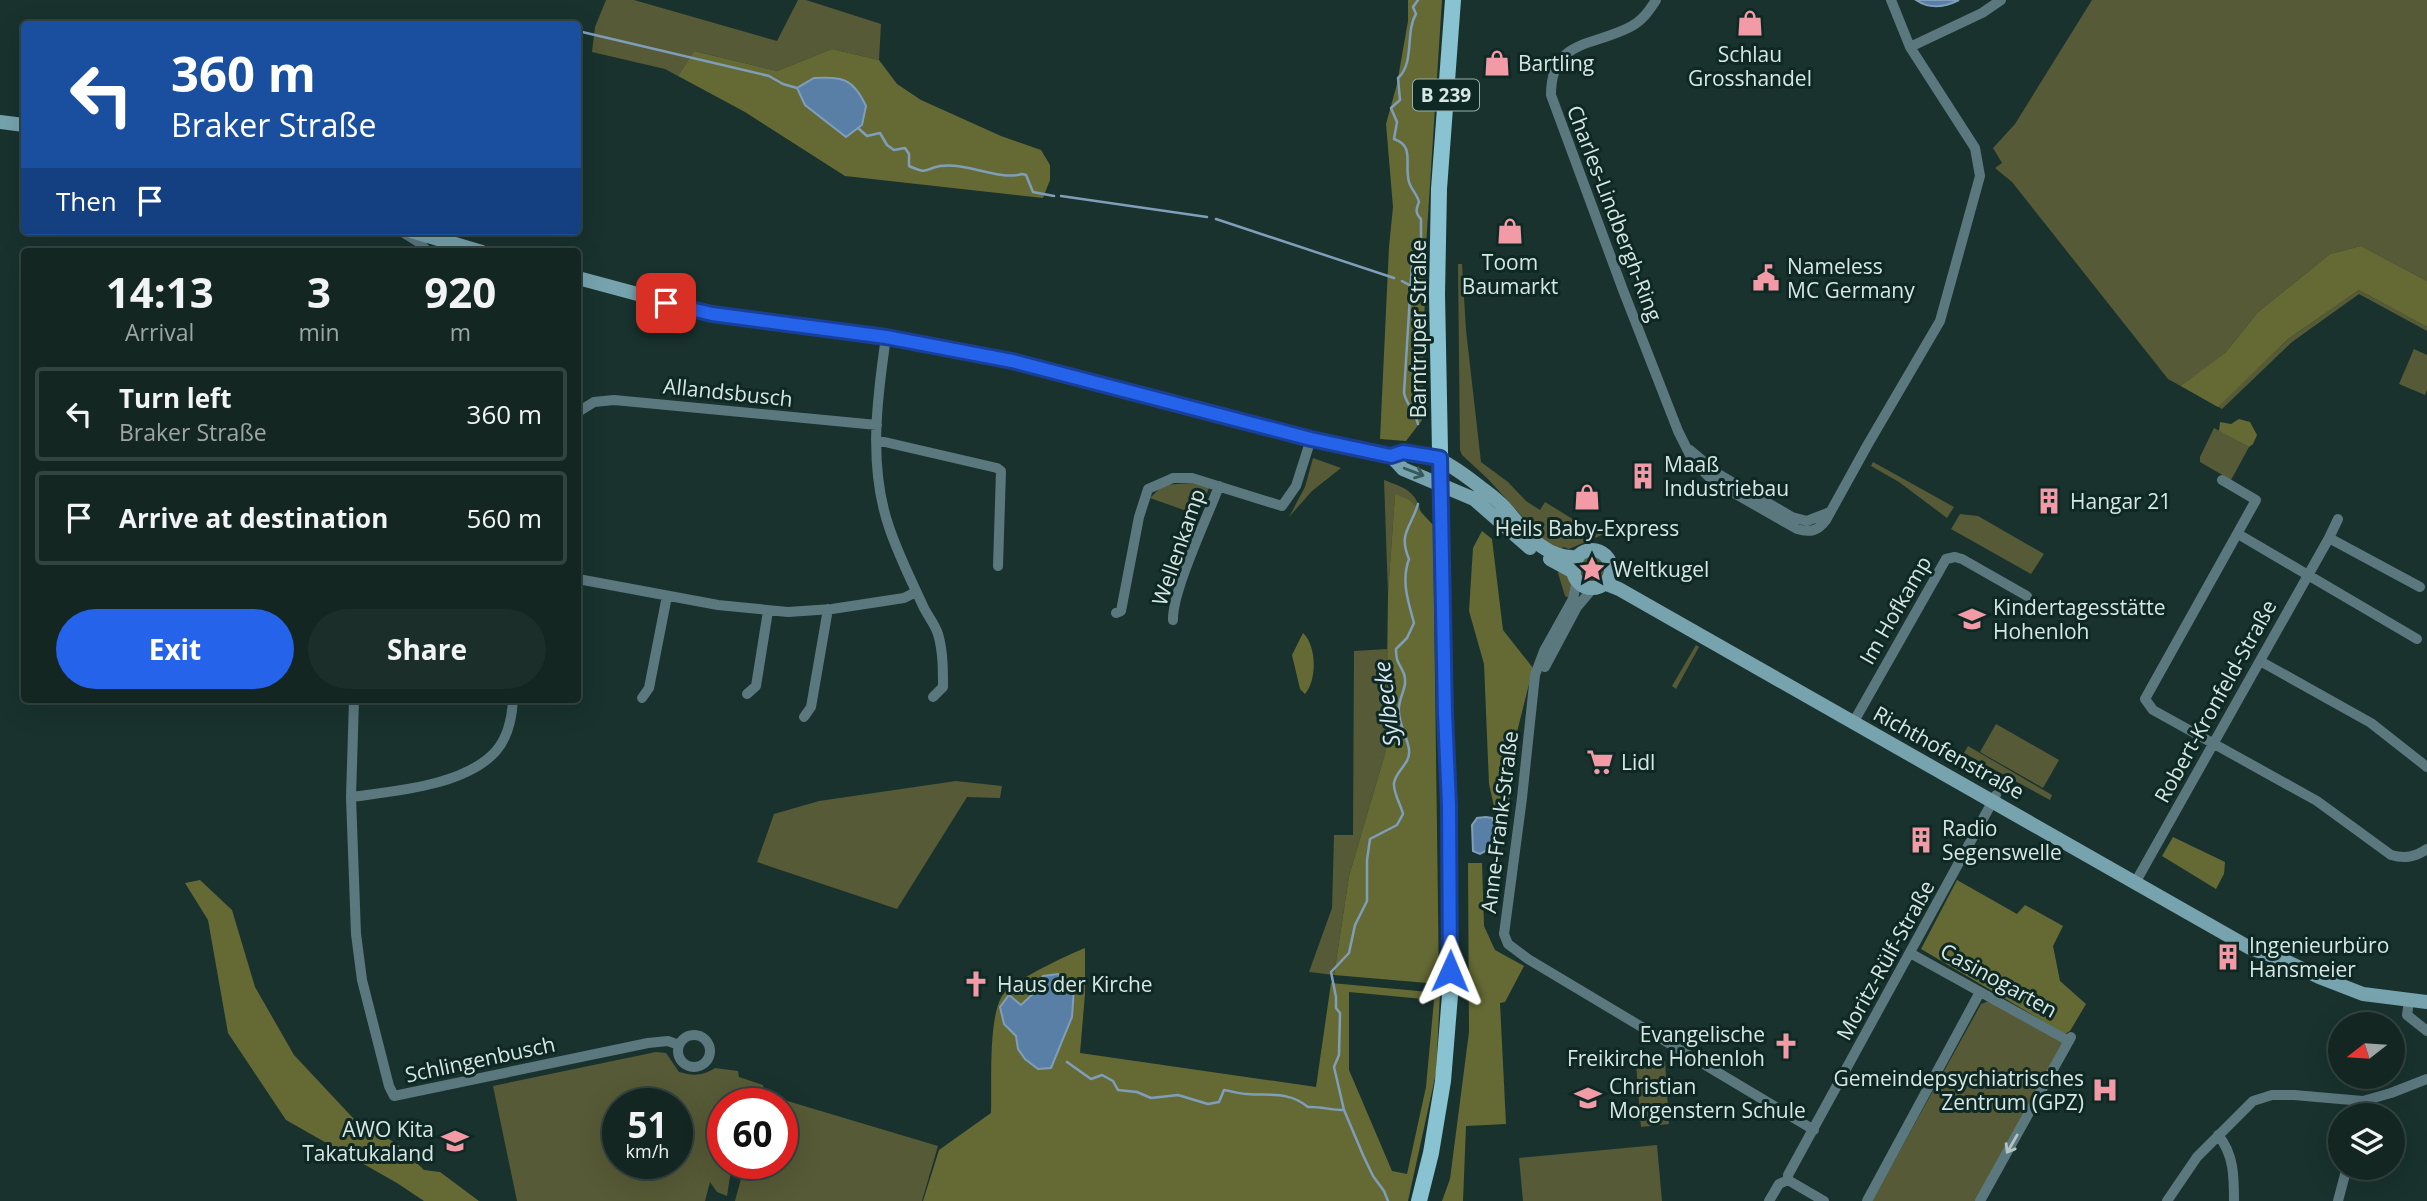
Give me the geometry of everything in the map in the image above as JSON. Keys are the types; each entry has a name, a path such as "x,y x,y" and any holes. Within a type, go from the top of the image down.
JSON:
{"main road":[{"name":"Barntruper Straße","path":"1419,1201 1431,1153 1443,1081 1450,995 1449,805 1437,294 1439,211 1453,0"}],"street":[{"name":"Charles-Lindbergh-Ring","path":"1656,0 1646,15 1630,27 1571,49 1554,68 1551,95 1628,302 1687,448 1720,475 1792,517 1807,521 1830,512 1940,321 1980,176 1975,148 1910,47 1891,0"},
{"path":"1910,47 1982,13 2001,0"},
{"path":"0,122 21,125"},
{"path":"407,235 424,248"},
{"path":"422,235 456,248"},
{"path":"581,279 712,314 886,337 1012,361 1311,439 1391,456 1403,452 1440,458 1503,506 1531,540 1562,555 1578,557 1588,550 1602,553 1609,560 1602,582 1583,585 1575,576 1524,545 1474,499 1404,468 1391,456"},
{"path":"886,337 877,425 876,467 884,512 895,544 916,592 937,630 942,649 943,687 933,697"},
{"name":"Allandsbusch","path":"581,410 594,402 614,400 877,425"},
{"name":"Wellenkamp","path":"1116,613 1121,611 1139,517 1149,489 1173,478 1192,478 1282,506 1296,486 1311,439"},
{"path":"876,440 1001,471 998,566"},
{"path":"2222,480 2256,500 2145,699 2152,710 2316,801 2391,855 2412,857 2427,849"},
{"name":"Wellenkamp","path":"1173,620 1184,576 1219,486"},
{"name":"Robert-Kronfeld-Straße","path":"2137,879 2339,519"},
{"path":"2238,534 2417,639"},
{"path":"2329,538 2420,587"},
{"path":"1575,576 1578,557"},
{"name":"Im Hofkamp","path":"1855,720 1946,559 1962,559 2027,596"},
{"name":"Anne-Frank-Straße","path":"1575,576 1573,598 1535,675 1504,934 1508,944 1528,959 1814,1130"},
{"path":"581,580 768,611 828,609 904,598 916,592"},
{"name":"Anne-Frank-Straße","path":"1535,682 1540,678 1548,658 1579,604 1602,582"},
{"name":"Richthofenstraße","path":"1602,582 1855,720 2137,879 2250,948 2362,994 2427,1002"},
{"path":"642,698 649,688 667,596"},
{"path":"804,717 811,707 828,609"},
{"path":"747,694 756,686 768,611"},
{"path":"2260,661 2371,723 2427,767"},
{"name":"Schlingenbusch","path":"354,703 351,797 355,911 362,980 389,1086 394,1096 648,1043 667,1041 679,1045"},
{"path":"351,797 409,789 472,769 496,751 505,737 512,718 513,703"},
{"name":"Moritz-Rülf-Straße","path":"1769,1201 1779,1184 1788,1180 1788,1175 1994,799"},
{"name":"Casinogarten","path":"1910,953 2070,1039 1980,1201"},
{"path":"1867,1201 1980,992"},
{"path":"2409,1001 2407,1015 2427,1031"},
{"path":"2167,1201 2197,1157 2253,1101 2272,1096 2294,1095 2363,1101 2427,1079"},
{"path":"2218,1135 2233,1165 2234,1201"},
{"path":"1788,1180 1824,1201"},
{"path":"2339,1201 2344,1180"}],"green space":[{"path":"606,0 634,0 777,41 798,0 806,0 881,24 879,60 832,49 777,71 694,51 678,76 665,69 592,52 595,27"},
{"path":"1408,0 1442,0 1426,246 1422,420 1406,441 1380,439 1393,207 1386,124 1397,84 1408,21"},
{"path":"2092,0 2427,0 2427,281 2361,246 2330,254 2258,312 2226,352 2182,386 2218,406 2288,339 2359,290 2427,327 2427,331 2359,294 2292,342 2222,409 2168,379 2012,182 1995,168 2002,163 1993,148 2015,124"},
{"path":"832,49 879,60 897,84 921,100 1001,136 1041,150 1050,165 1050,180 1043,198 845,176 745,112 678,76 694,51 777,71"},
{"path":"2361,246 2427,281 2427,327 2359,290 2288,339 2218,407 2181,386 2226,352 2258,312 2330,254"},
{"path":"1458,264 1462,264 1466,330 1481,462 1540,510 1545,502 1584,526 1592,525 1604,532 1602,535 1569,549 1563,547 1560,552 1550,547 1488,479 1462,455"},
{"path":"2414,349 2427,355 2425,395 2399,384"},
{"path":"2239,419 2250,422 2257,435 2249,447 2219,431 2220,422 2231,424"},
{"path":"2214,428 2249,447 2231,480 2200,462"},
{"path":"1313,458 1341,468 1312,491 1289,517 1305,487"},
{"path":"1873,462 1954,507 1947,518 1899,482 1871,466"},
{"path":"1384,480 1412,495 1421,513 1410,500 1395,495 1388,594"},
{"path":"1191,483 1209,488 1198,515 1150,498 1163,485"},
{"path":"1395,494 1410,500 1433,525 1439,984 1334,975 1349,876 1386,750 1388,594"},
{"path":"1960,514 1978,516 2044,554 2031,574 1951,529"},
{"path":"1482,531 1492,539 1503,630 1533,668 1506,776 1510,803 1505,824 1498,825 1489,784 1484,664 1469,611 1473,548"},
{"path":"1592,557 1600,561 1604,569 1600,577 1592,581 1584,577 1580,569 1584,561"},
{"path":"1561,567 1570,578 1571,599 1565,596 1558,573"},
{"path":"1303,633 1311,646 1314,663 1312,680 1305,694 1300,689 1292,655"},
{"path":"1696,645 1699,647 1676,689 1672,686"},
{"path":"1387,649 1386,750 1349,876 1334,975 1309,972 1332,908 1334,835 1353,835 1354,651"},
{"path":"1996,724 2059,760 2043,788 1980,752"},
{"path":"1968,746 2052,795 2050,800 1964,753"},
{"path":"956,781 1002,786 1000,798 967,797 897,909 757,862 774,814 819,801"},
{"path":"2173,837 2225,862 2224,874 2216,889 2162,856"},
{"path":"1468,863 1482,863 1484,926 1495,950 1524,966 1505,1002 1500,1003 1506,1124 1466,1126 1463,1201 1442,1201 1450,1179 1469,1032"},
{"path":"200,880 232,910 255,987 294,1055 353,1118 397,1144 424,1170 440,1172 479,1201 424,1201 286,1120 228,1033 208,920 185,883"},
{"path":"1957,880 2017,914 2025,905 2063,926 2053,946 2060,981 2086,1004 2070,1031 2065,1034 1921,949"},
{"path":"1085,948 1085,994 1080,1053 1316,1087 1331,983 1440,993 1436,1073 1408,1201 923,1201 939,1150 991,1113 993,1035 1002,996 1028,976","holes":["1043,976 1051,1068 1018,1049 1009,995 1021,1005 1036,991","1349,992 1434,1000 1426,1087 1407,1174 1392,1171 1349,1070"]},
{"path":"1989,1001 2065,1042 1976,1201 1872,1201 1981,1004"},
{"path":"656,1052 666,1053 679,1072 698,1075 715,1068 738,1071 739,1077 763,1085 763,1088 707,1088 707,1179 730,1179 727,1196 717,1192 710,1182 705,1201 517,1201 493,1086"},
{"path":"1665,1061 1669,1124 1641,1127 1636,1064"},
{"path":"798,1104 938,1146 922,1201 735,1201 741,1179 798,1179"},
{"path":"1657,1145 1662,1201 1523,1201 1519,1158"}],"water":[{"path":"1916,0 1959,0 1937,6"},
{"path":"814,78 840,79 851,85 866,106 862,125 846,137 805,105 797,88"},
{"path":"1477,818 1492,818 1497,828 1491,848 1480,854 1473,851 1472,825"},
{"path":"1058,974 1074,988 1072,1017 1051,1068 1038,1069 1025,1059 1018,1049 1016,1036 1004,1024 1000,1007 1009,995 1021,1005 1036,991 1043,976"}],"waterway":[{"name":"Sylbecke","path":"1418,0 1413,7 1416,14 1406,64 1398,78 1400,100 1391,108 1397,122 1394,139 1407,151 1409,182 1419,202 1417,211 1421,219 1421,243 1412,264 1404,393 1418,424"},
{"path":"549,21 558,21"},
{"path":"581,32 769,76 797,88"},
{"path":"858,128 867,136 880,133 887,145 894,150 905,148 909,154 909,166 915,169 923,171 951,165 1003,175 1022,174 1026,175 1033,192 1054,196"},
{"path":"1061,196 1207,217"},
{"path":"1216,219 1394,278"},
{"path":"1402,281 1411,286"},
{"name":"Sylbecke","path":"1388,1201 1373,1176 1344,1110 1334,1067 1339,1055 1340,1013 1336,1008 1331,972 1349,953 1355,925 1367,901 1370,839 1397,825 1403,814 1394,783 1408,759 1409,749 1399,718 1405,678 1397,661 1396,649 1407,638 1414,623 1406,591 1409,559 1405,536 1418,504"},
{"path":"1067,1062 1091,1079 1102,1075 1113,1081 1118,1090 1137,1092 1151,1098 1178,1095 1208,1104 1219,1102 1224,1090 1286,1096 1308,1107 1342,1110"}],"place":[{"name":"Schlau Grosshandel","path":"1750,23"},
{"name":"Bartling","path":"1497,63"},
{"name":"Toom Baumarkt","path":"1510,231"},
{"name":"Nameless MC Germany","path":"1766,278"},
{"name":"Maaß Industriebau","path":"1643,476"},
{"name":"Heils Baby-Express","path":"1587,497"},
{"name":"Hangar 21","path":"2049,501"},
{"name":"Weltkugel","path":"1592,569"},
{"name":"Kindertagesstätte Hohenloh","path":"1972,619"},
{"name":"Lidl","path":"1600,762"},
{"name":"Radio Segenswelle","path":"1921,840"},
{"name":"Ingenieurbüro Hansmeier","path":"2228,957"},
{"name":"Haus der Kirche","path":"976,984"},
{"name":"Evangelische Freikirche Hohenloh","path":"1786,1046"},
{"name":"Gemeindepsychiatrisches Zentrum (GPZ)","path":"2105,1090"},
{"name":"Christian Morgenstern Schule","path":"1588,1098"},
{"name":"AWO Kita Takatukaland","path":"455,1141"}],"route":[{"path":"666,303 712,314 886,337 1012,361 1311,439 1391,456 1403,452 1440,458 1448,751 1450,971"}]}
